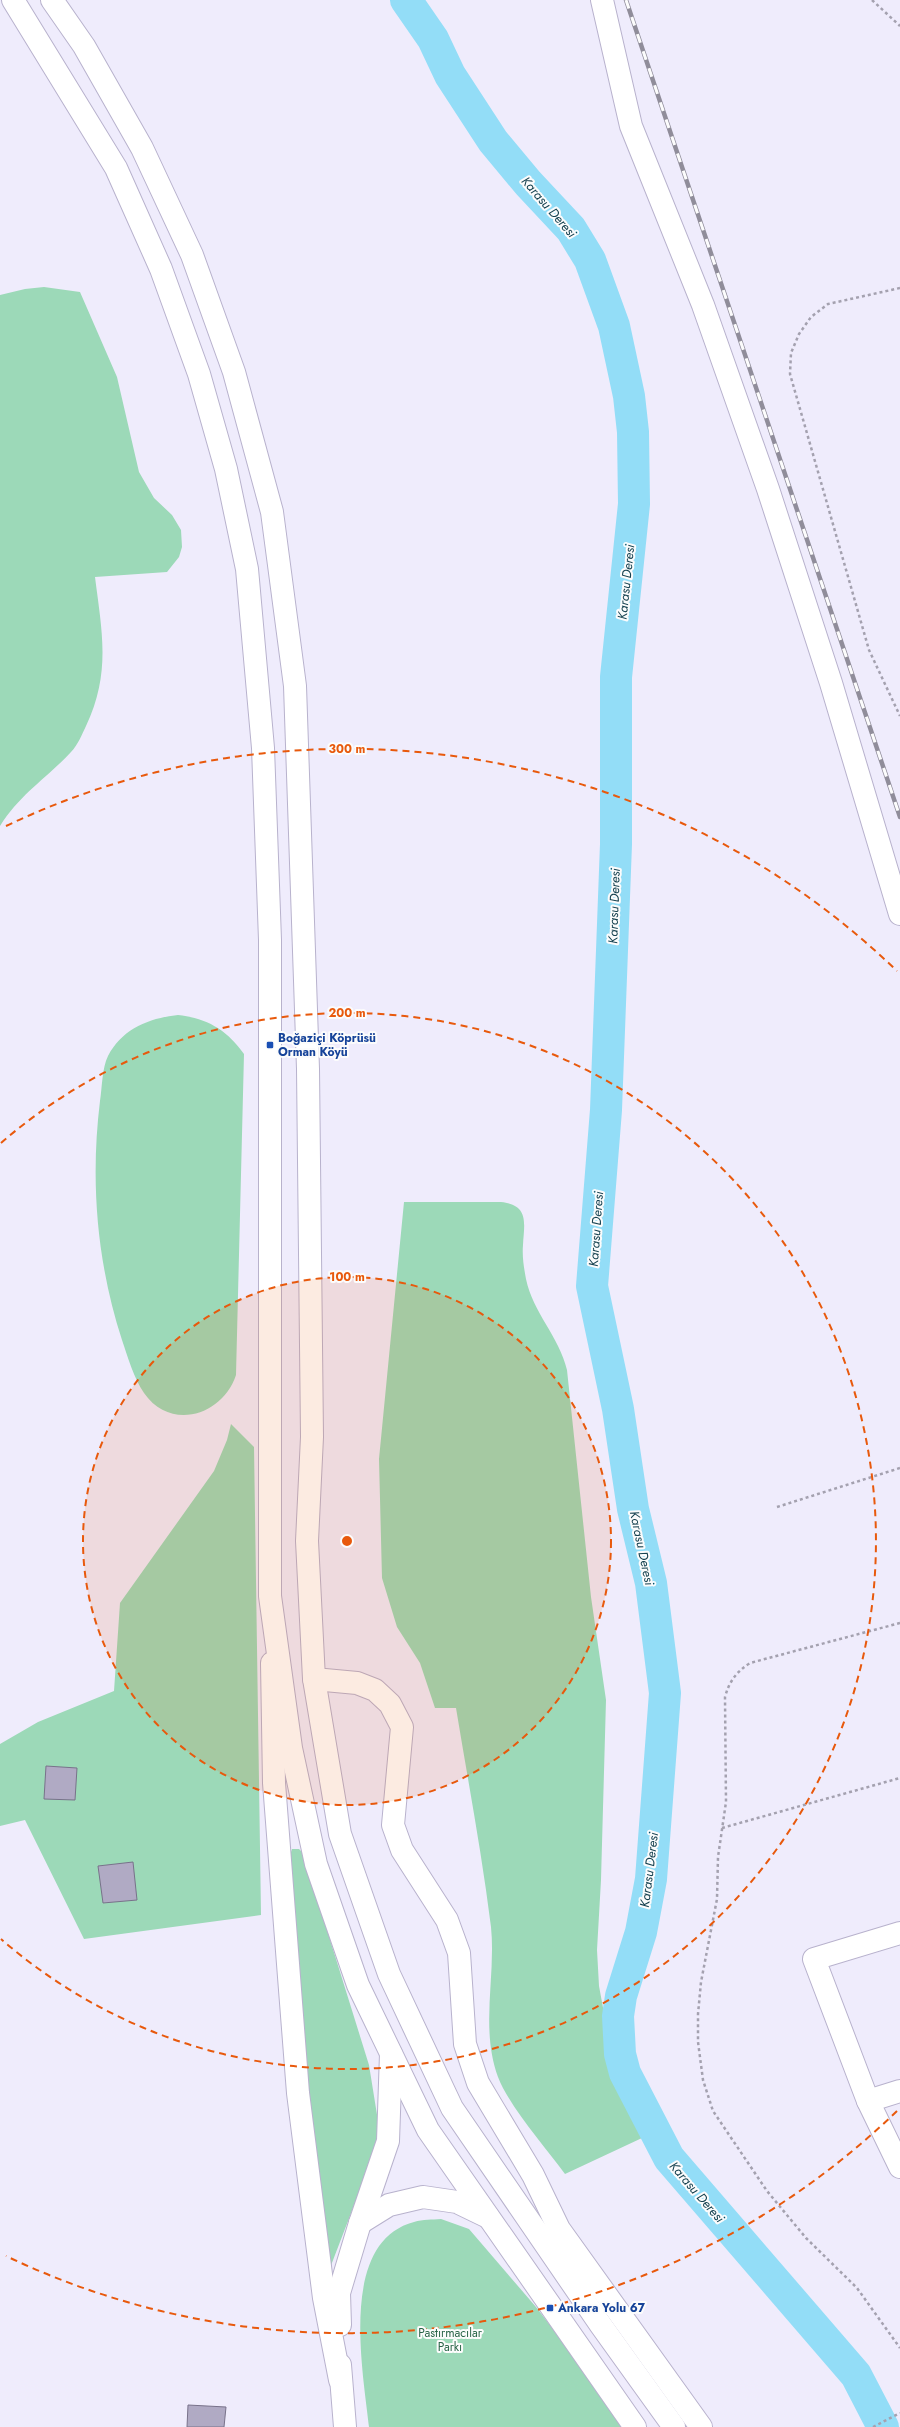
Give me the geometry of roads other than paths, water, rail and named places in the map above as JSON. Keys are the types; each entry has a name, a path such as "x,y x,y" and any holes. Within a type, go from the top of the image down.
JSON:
{"main road":[{"path":"13,0 116,168 161,269 200,374 226,469 246,569 263,748 270,940 270,1596 274,1783 298,2093 324,2298 340,2380 345,2427"},
{"path":"52,0 84,46 142,148 192,255 234,372 272,512 296,694 308,1069 312,1437 307,1541 314,1679 340,1834 389,1974 452,2108 600,2324 674,2427"},
{"path":"602,0 631,126 703,305 768,489 831,683 900,914"},
{"path":"270,1596 291,1748 316,1864 358,1985 428,2130 635,2427"},
{"path":"314,1679 357,1683 375,1690 390,1704 402,1727 393,1825 402,1850 447,1920 459,1953 465,2044 478,2083 533,2175 560,2228 701,2427"},
{"path":"900,1933 814,1959 868,2101 900,2167"},
{"path":"340,2380 339,2293 360,2223 388,2140 391,2054"},
{"path":"868,2101 900,2091"},
{"path":"360,2223 389,2205 423,2197 457,2202 488,2217"}],"waterway":[{"name":"Karasu Deresi","path":"406,0 433,39 450,75 493,141 528,183 571,229 590,260 614,326 629,396 633,432 634,504 616,677 616,844 606,1110 592,1286 618,1409 633,1509 651,1583 665,1693 651,1879 641,1932 621,1996 618,2016 620,2054 625,2073 669,2158 856,2375 883,2427"}],"railway":[{"path":"626,0 900,817"}],"place":[{"name":"Boğaziçi Köprüsü Orman Köyü","path":"270,1045"},
{"name":"Ankara Yolu 67","path":"550,2308"}],"park label":[{"name":"Pastırmacılar Parkı","path":"450,2340"}]}
